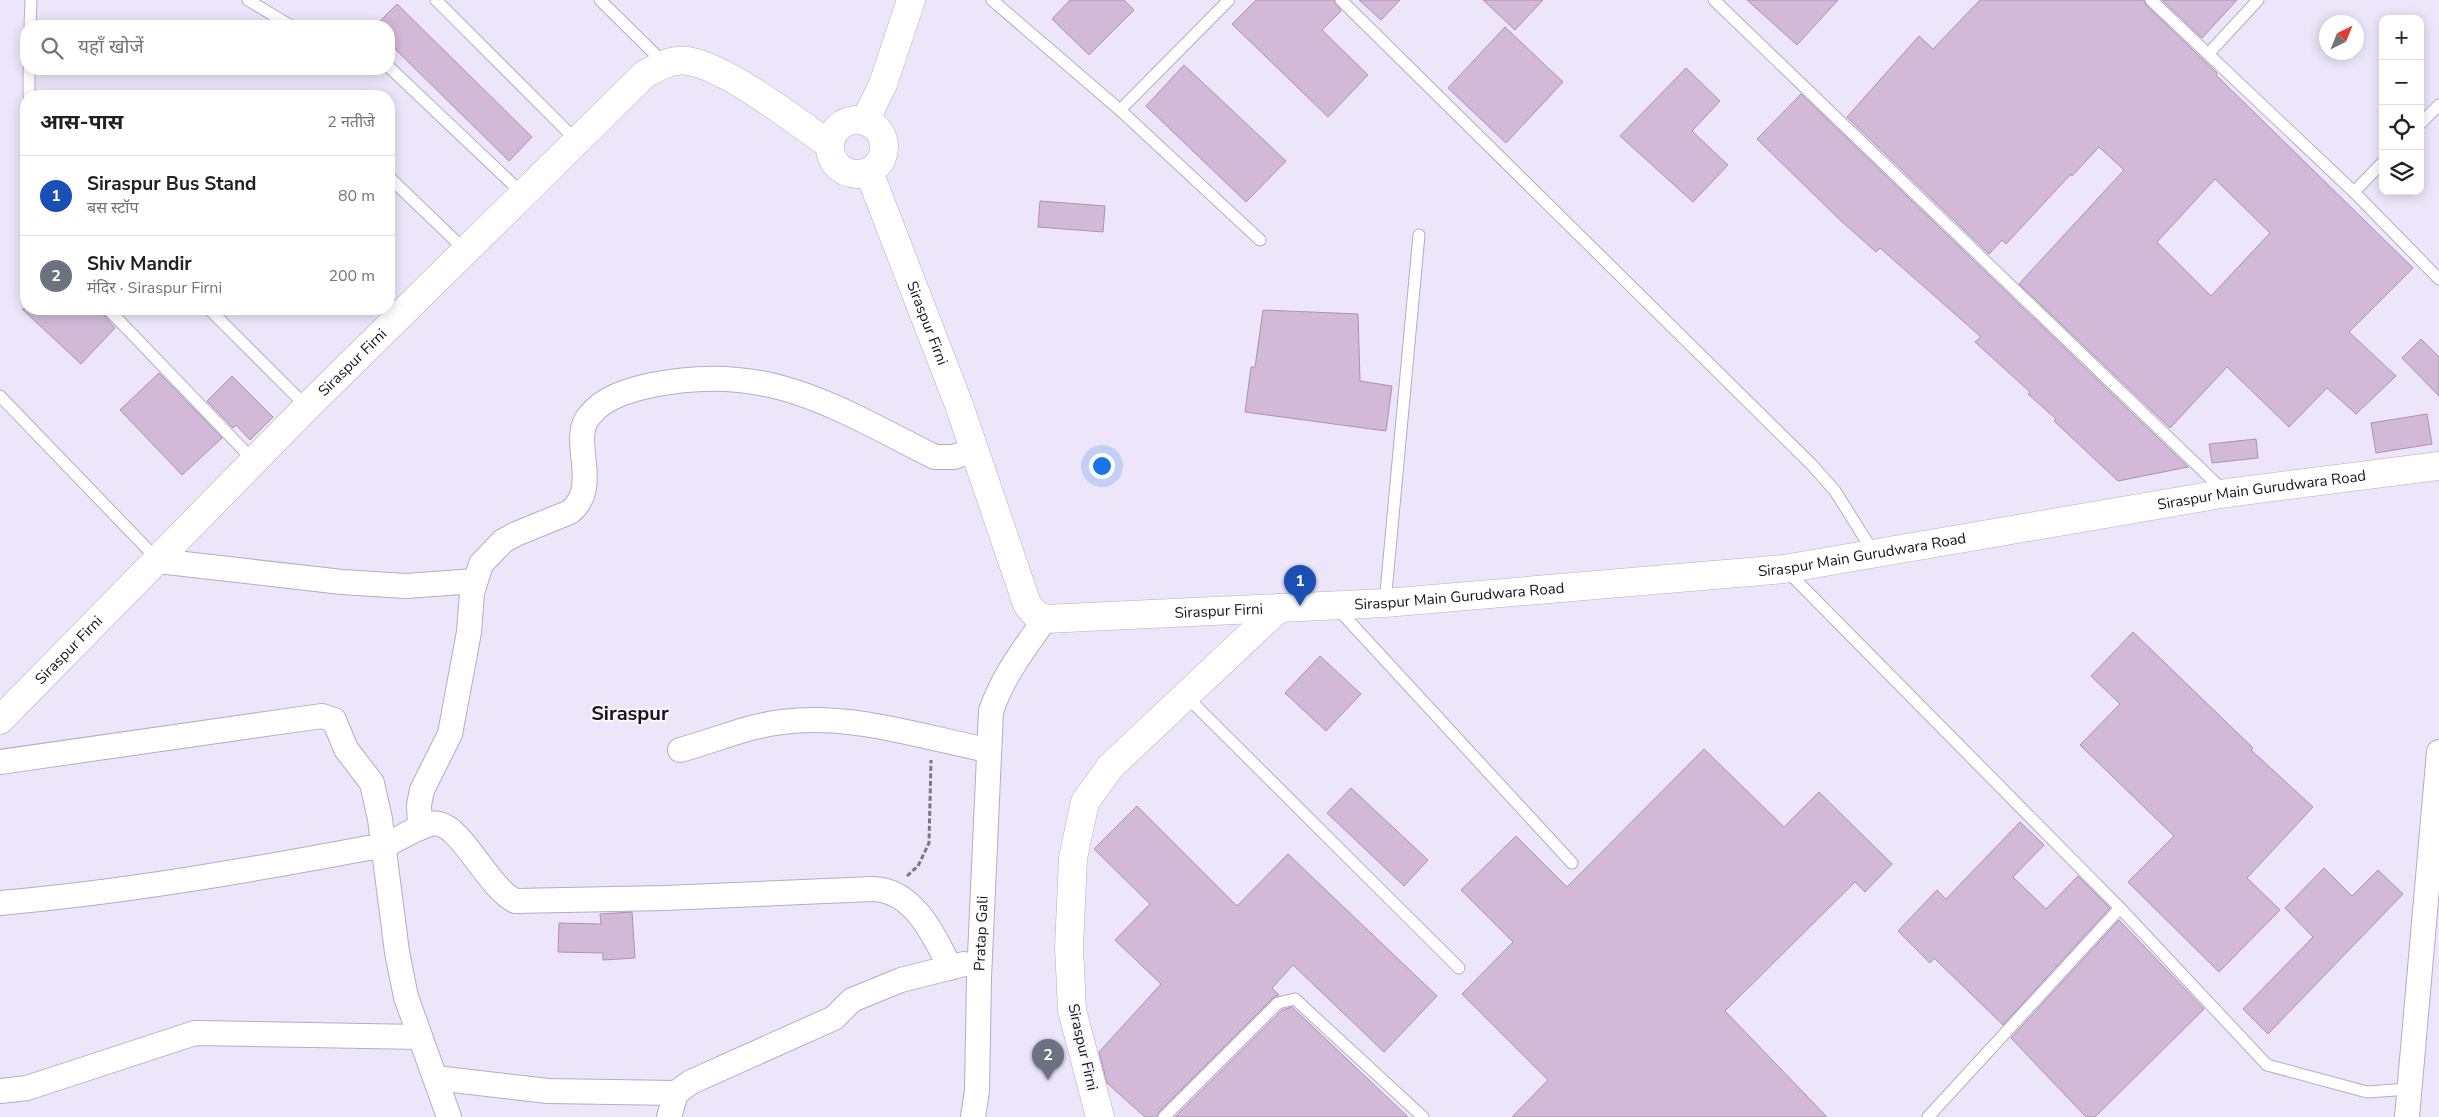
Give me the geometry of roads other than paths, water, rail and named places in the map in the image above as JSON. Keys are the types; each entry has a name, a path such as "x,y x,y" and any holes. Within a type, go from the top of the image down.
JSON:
{"street":[{"path":"865,122 883,84 911,0"},
{"name":"Siraspur Firni","path":"0,720 307,407 645,74 664,63 688,60 717,70 830,145"},
{"path":"856,120 875,127 881,135 884,145 883,156 878,165 869,172 850,174 842,170 835,163 830,145 832,136 838,128 856,120"},
{"name":"Siraspur Firni","path":"869,172 959,405 1026,604 1034,613 1045,620 1279,608"},
{"path":"420,828 419,805 422,790 450,734 469,632 475,581 481,564 503,541 570,512 577,507 584,489 583,429 587,418 595,408 631,390 691,380 725,378 755,381 789,388 822,400 935,458 954,456 974,450"},
{"name":"Siraspur Main Gurudwara Road","path":"1279,608 1385,603 1784,569 2227,493 2439,466"},
{"path":"158,561 342,582 397,586 475,581"},
{"name":"Siraspur Firni","path":"1100,1117 1072,1010 1069,947 1073,858 1077,829 1085,802 1099,780 1279,608"},
{"name":"Pratap Gali","path":"973,1117 977,1091 980,960 991,711 999,689 1045,620"},
{"path":"0,762 328,716 337,726 346,749 370,779 380,819 397,952 406,997 449,1117"},
{"path":"680,750 762,725 784,722 844,721 880,726 988,750"},
{"path":"2406,1117 2439,752"},
{"path":"0,903 88,895 383,846 430,824 440,824 458,838 493,884 504,895 515,901 665,898 872,889 890,890 900,896 917,913 938,942 950,968"},
{"path":"436,1078 548,1091 676,1093 691,1082 834,1018 852,1000 901,980 980,960"},
{"path":"0,1091 27,1088 194,1033 420,1038"},
{"path":"669,1117 676,1093"}],"lane":[{"path":"30,20 31,0"},
{"path":"248,0 281,20"},
{"path":"436,0 576,140"},
{"path":"600,0 664,63"},
{"path":"992,0 1120,110 1260,240"},
{"path":"1120,110 1229,0"},
{"path":"1341,0 1812,465 1835,492 1874,554"},
{"path":"1714,0 2227,493"},
{"path":"2151,0 2354,192 2439,279"},
{"path":"2209,53 2258,0"},
{"path":"395,73 523,194"},
{"path":"29,75 29,90"},
{"path":"2424,120 2439,105"},
{"path":"2354,192 2379,166"},
{"path":"395,183 466,251"},
{"path":"1385,603 1419,235"},
{"path":"114,315 255,462"},
{"path":"215,315 307,407"},
{"path":"0,396 158,561"},
{"path":"1784,569 2120,908 2267,1065 2367,1092 2409,1088"},
{"path":"1334,605 1572,863"},
{"path":"1186,696 1459,968"},
{"path":"1928,1117 2120,908"},
{"path":"1164,1117 1278,1003 1295,999 1423,1117"}],"place":[{"name":"Siraspur Bus Stand","path":"1300,606"},
{"name":"Shiv Mandir","path":"1048,1080"}],"district":[{"name":"Siraspur","path":"630,713"}]}
